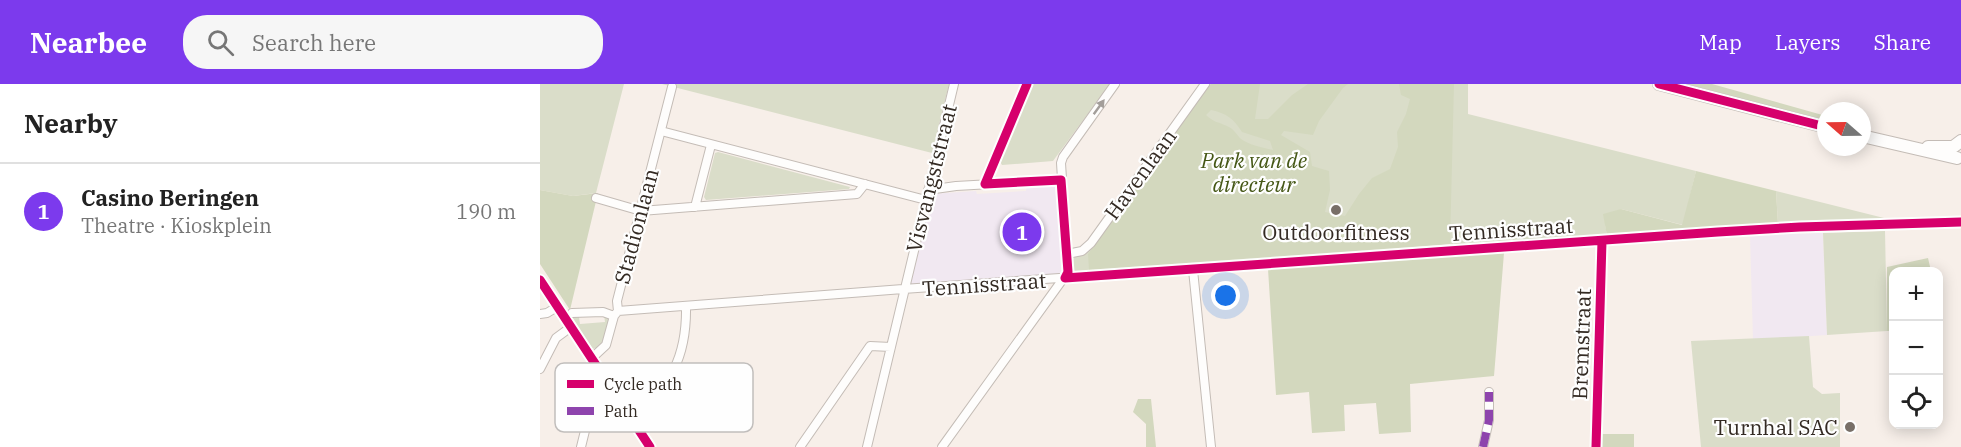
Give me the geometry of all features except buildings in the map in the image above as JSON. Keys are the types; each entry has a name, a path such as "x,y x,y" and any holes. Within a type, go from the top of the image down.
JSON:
{"main road":[{"path":"1659,84 1817,125"},
{"path":"1871,138 1912,148 1959,164 1961,143"},
{"path":"1912,148 1953,147 1961,143"}],"street":[{"name":"Visvangststraat","path":"867,447 903,289 954,84"},
{"path":"985,184 1027,84"},
{"path":"942,447 1068,272 1060,180 1063,157 1115,84"},
{"name":"Havenlaan","path":"1067,254 1082,251 1090,243 1205,84"},
{"name":"Stadionlaan","path":"592,358 606,345 616,314 617,301 672,87"},
{"path":"661,131 926,200"},
{"path":"695,207 711,144"},
{"path":"928,190 1060,180"},
{"path":"596,198 641,211 857,195 865,184"},
{"name":"Tennisstraat","path":"572,313 616,314 686,306 903,289 1800,227 1961,222"},
{"name":"Bremstraat","path":"1596,447 1602,241"},
{"path":"1193,270 1210,447"},
{"path":"540,280 595,363"},
{"path":"678,363 686,328 686,306"},
{"path":"540,314 557,307"},
{"path":"540,369 556,338 571,327"},
{"path":"800,447 870,346 891,347"},
{"path":"1483,447 1489,420 1489,392"},
{"path":"581,447 585,432"},
{"path":"640,432 650,447"}],"shaded area":[{"path":"1049,183 1056,184 1058,188 1064,266 1061,274 914,285 909,282 931,194 1026,191 1026,187 1049,186"},
{"path":"1823,233 1827,335 1753,340 1750,235"}],"green space":[{"path":"540,84 624,84 596,193 573,196 540,190"},
{"path":"662,84 949,84 932,153"},
{"path":"1032,84 1110,84 1053,161 1002,165 999,160"},
{"name":"Park van de directeur","path":"1209,84 1468,84 1468,114 1696,171 1683,225 1621,209 1605,223 1607,236 1464,246 1450,244 1264,260 1074,272 1070,264 1072,259 1088,250"},
{"name":"Park van de directeur","path":"1211,84 1260,84 1255,119 1268,119 1292,95 1308,84 1348,84 1319,121 1313,135 1284,131 1281,135 1310,152 1312,166 1329,171 1330,190 1325,212 1345,216 1372,178 1390,169 1398,147 1397,132 1410,99 1401,95 1399,84 1454,84 1450,244 1089,270 1088,254","holes":["1211,110 1229,117 1242,132 1270,141 1273,150 1244,141 1227,126 1213,121 1206,115"]},
{"path":"1686,84 1712,84 1817,113 1817,118"},
{"path":"715,153 850,187 849,189 706,200 704,197"},
{"path":"1696,171 1776,191 1778,224 1607,236 1603,214 1621,209 1682,225"},
{"path":"540,190 573,196 598,193 570,310 540,264"},
{"path":"1776,191 1892,220 1778,224"},
{"path":"1885,231 1887,331 1827,335 1823,233"},
{"path":"1504,253 1494,376 1410,384 1411,432 1379,434 1376,403 1344,405 1345,431 1312,433 1309,392 1276,395 1268,269"},
{"path":"1928,258 1930,267 1889,267 1889,331 1887,331 1887,267"},
{"path":"574,314 579,317 580,324 605,322 604,315 609,318 603,341 597,348 592,349 572,317"},
{"path":"1809,336 1813,387 1822,394 1840,393 1840,447 1701,447 1691,341"},
{"path":"1138,399 1151,399 1156,447 1146,447 1146,424 1133,412"},
{"path":"1601,434 1634,434 1634,447 1601,447"}],"marked path":[{"path":"1483,447 1489,420 1489,392"}],"cycle path":[{"path":"1027,84 985,184 1061,180 1068,272 1065,278 1718,232 1961,222"},
{"path":"1659,84 1817,125"},
{"path":"1596,447 1602,241"},
{"path":"540,280 595,363"},
{"path":"640,432 650,447"}],"place":[{"name":"Outdoorfitness","path":"1336,210"},
{"name":"Casino Beringen","path":"1022,232"},
{"name":"Turnhal SAC","path":"1850,427"}]}
